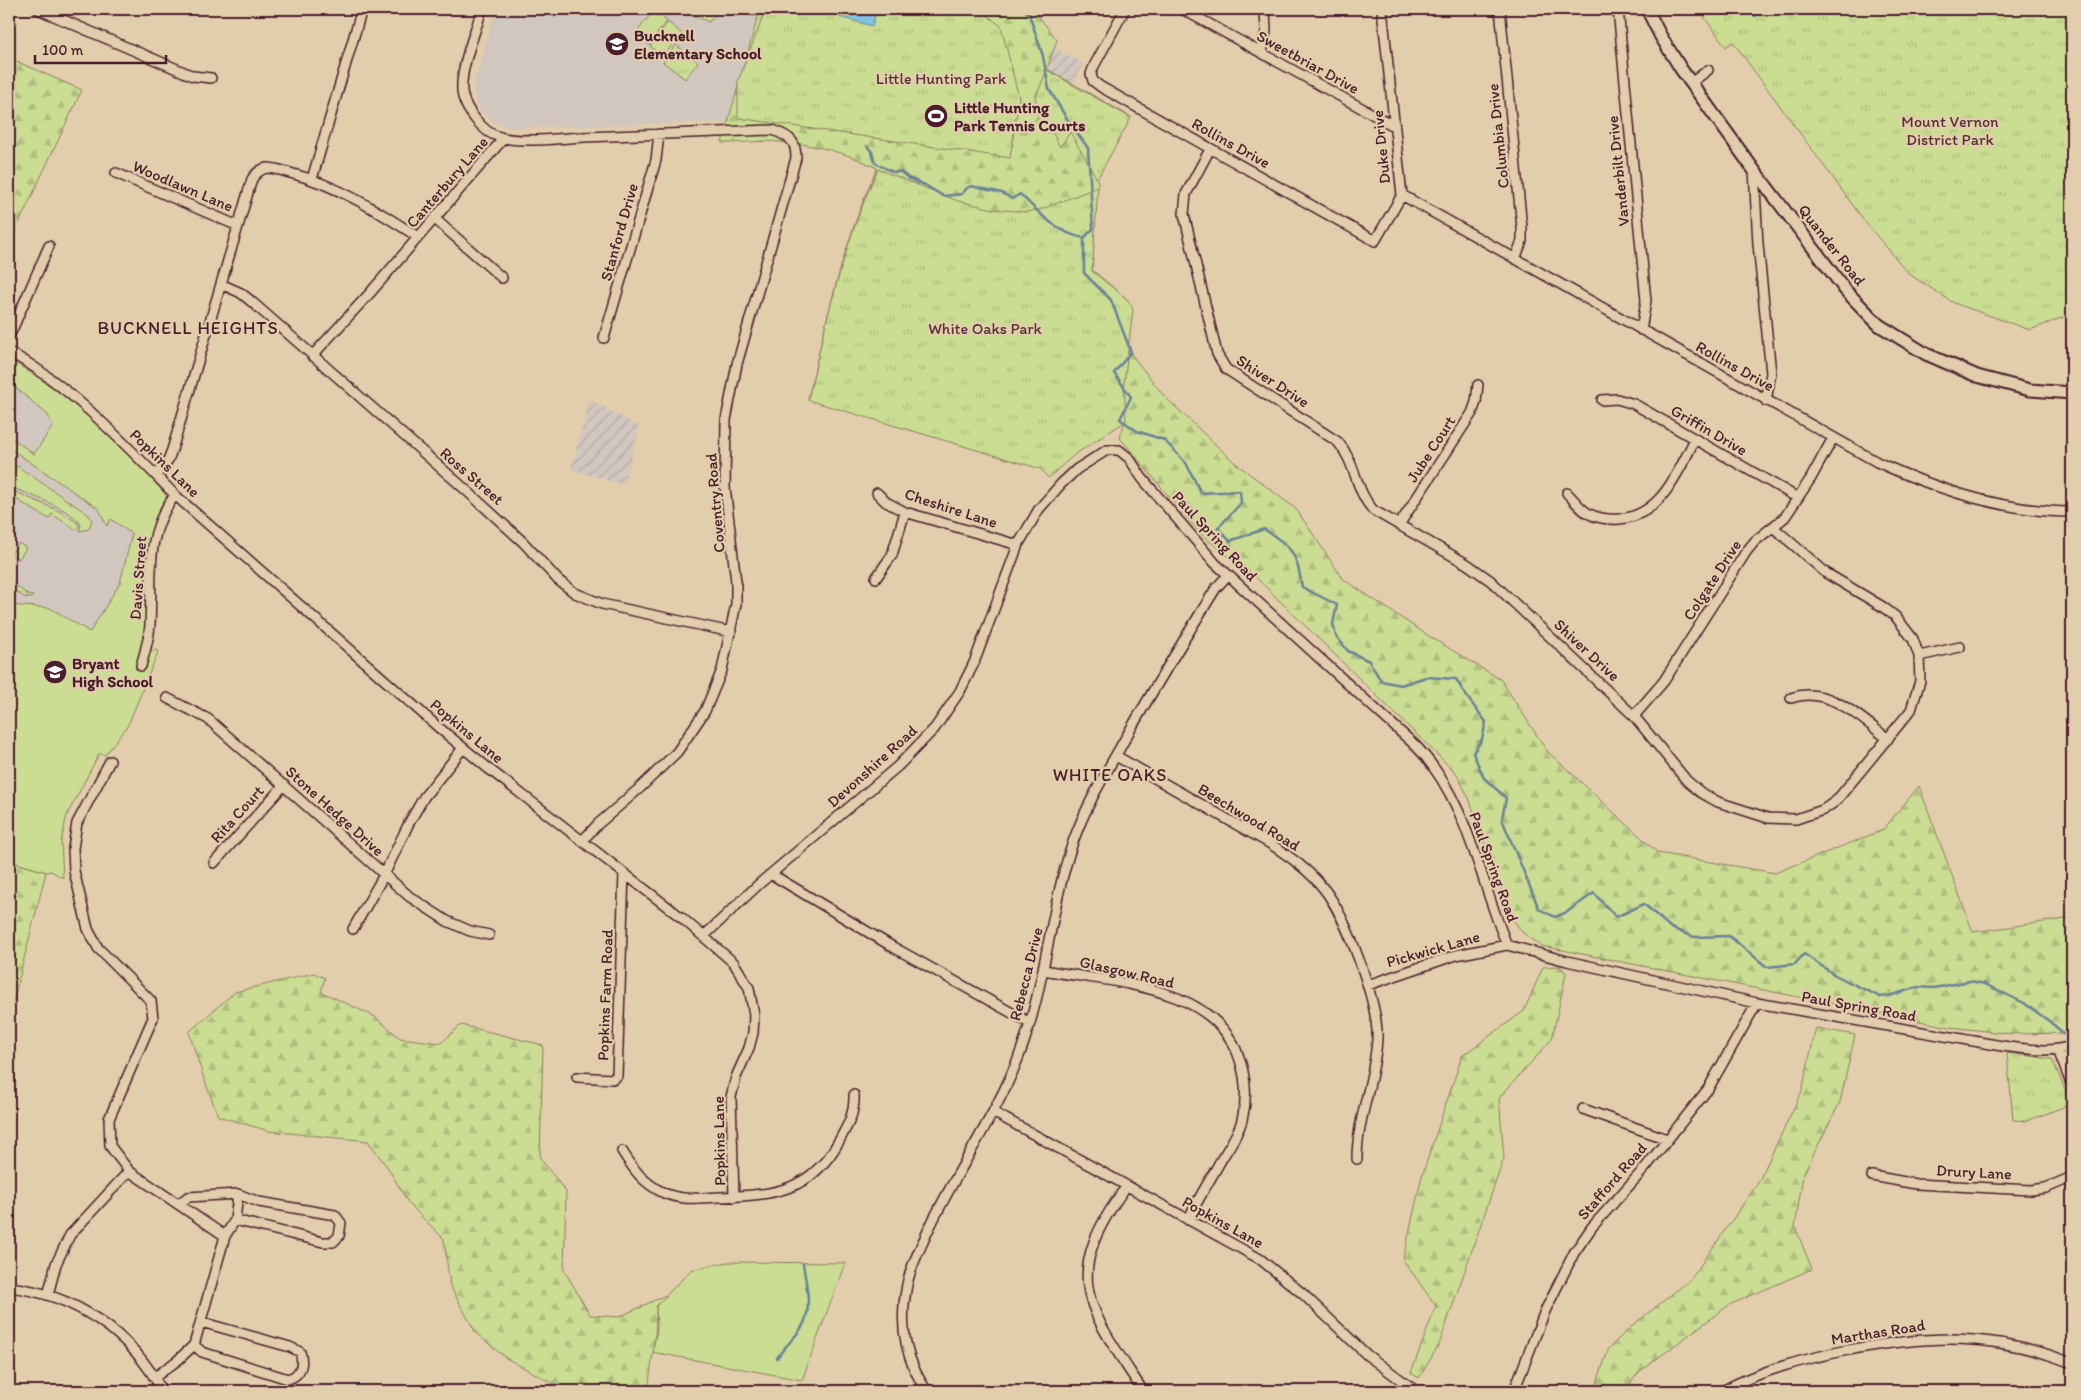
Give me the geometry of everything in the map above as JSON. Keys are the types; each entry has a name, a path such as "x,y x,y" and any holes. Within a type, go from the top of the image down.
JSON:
{"street":[{"path":"38,9 193,76 211,78"},
{"path":"312,179 362,9"},
{"path":"482,9 463,79 463,97 470,110 487,130 504,138"},
{"name":"Rollins Drive","path":"1125,9 1090,74 1093,81 1100,87 1375,241 1387,220"},
{"name":"Sweetbriar Drive","path":"1182,9 1394,126"},
{"path":"1262,54 1266,31 1265,9"},
{"name":"Duke Drive","path":"1382,9 1402,195 1387,220"},
{"name":"Columbia Drive","path":"1500,9 1522,228 1522,240 1515,259"},
{"name":"Vanderbilt Drive","path":"1618,9 1646,301 1641,330"},
{"name":"Quander Road","path":"1647,9 1660,35 1691,83 1754,170 1846,291 1862,309 1890,333 1925,353 1977,376 2030,390 2072,394"},
{"path":"1691,83 1708,70"},
{"name":"Canterbury Lane","path":"312,356 370,293 504,138 547,139 773,130"},
{"name":"Coventry Road","path":"582,841 609,813 665,765 688,737 705,710 717,685 727,656 736,604 736,582 725,488 726,420 736,364 796,158 795,144 789,137 773,130"},
{"name":"Stanford Drive","path":"604,338 656,160 659,134"},
{"name":"Shiver Drive","path":"1210,148 1186,194 1184,214 1218,358 1232,374 1338,442 1351,460 1360,490 1373,510 1467,564 1491,580 1634,716 1687,781 1700,792 1718,802 1773,819 1788,820 1809,816 1830,805 1843,794 1888,739 1911,710 1917,696 1920,681 1919,656 1913,639 1896,617 1883,607 1826,573 1773,527"},
{"path":"157,474 168,460 172,450 252,178 260,170 272,168 312,179 335,188 418,237"},
{"path":"1754,170 1758,244 1771,373 1766,401"},
{"name":"Woodlawn Lane","path":"116,173 238,226"},
{"name":"Rollins Drive","path":"1402,195 1877,462 1946,490 2013,507 2039,511 2072,512"},
{"path":"435,219 502,278"},
{"path":"9,337 50,246"},
{"name":"Ross Street","path":"221,284 252,302 466,490 523,542 558,580 575,593 602,604 731,632"},
{"name":"Popkins Lane","path":"9,352 50,377 157,474 175,495 463,748 729,957 740,970 754,1008 754,1025 749,1048 736,1077 731,1097 734,1197"},
{"name":"Jube Court","path":"1399,525 1472,413 1476,402 1478,385"},
{"name":"Griffin Drive","path":"1602,400 1617,399 1630,402 1798,498"},
{"name":"Colgate Drive","path":"1634,716 1669,674 1754,541 1785,517 1833,438"},
{"path":"1567,493 1586,512 1599,517 1613,520 1639,514 1652,507 1661,498 1695,439"},
{"name":"Devonshire Road","path":"704,936 771,874 898,766 922,742 944,715 960,691 974,663 1018,545 1039,508 1061,484 1096,456 1107,450 1119,450"},
{"name":"Paul Spring Road","path":"1119,450 1129,458 1142,478 1195,541 1228,575 1403,734 1434,766 1447,786 1457,807 1496,919 1508,945 1568,961 1757,1003 2002,1046 2039,1050 2058,1050 2072,1046"},
{"name":"Cheshire Lane","path":"877,494 886,502 905,512 1018,545"},
{"name":"Davis Street","path":"141,666 150,628 153,540 161,517 175,495"},
{"path":"876,578 892,555 905,512"},
{"name":"Rebecca Drive","path":"927,1391 916,1374 906,1346 903,1317 906,1288 915,1258 1014,1071 1030,1023 1044,970 1061,884 1073,843 1088,804 1201,612 1216,588 1228,575"},
{"path":"1919,656 1960,647"},
{"path":"1791,698 1806,694 1829,699 1856,714 1888,739"},
{"name":"Stone Hedge Drive","path":"167,698 208,719 410,897 432,913 470,931 489,935"},
{"path":"353,929 384,875 424,797 463,748"},
{"name":"Beechwood Road","path":"1116,756 1268,843 1308,872 1324,889 1337,908 1368,985 1376,1015 1377,1038 1375,1057 1359,1127 1356,1159"},
{"path":"110,761 77,823 73,863 88,929 98,948 152,1000 153,1018 109,1119 110,1146 129,1171 225,1236"},
{"name":"Rita Court","path":"214,863 284,786"},
{"name":"Popkins Farm Road","path":"576,1077 612,1079 617,1076 624,873"},
{"path":"771,874 893,947 1030,1023"},
{"name":"Pickwick Lane","path":"1368,985 1456,955 1508,945"},
{"name":"Glasgow Road","path":"1044,970 1117,982 1176,997 1207,1014 1230,1037 1240,1057 1244,1077 1245,1096 1242,1120 1235,1139 1188,1220"},
{"name":"Stafford Road","path":"1514,1391 1545,1311 1574,1253 1592,1227 1645,1168 1708,1089 1757,1003"},
{"path":"2058,1050 2072,1086"},
{"path":"622,1151 638,1176 665,1193 689,1199 762,1195 782,1191 803,1182 817,1172 833,1152 850,1122 854,1106 854,1095"},
{"path":"1583,1110 1666,1140"},
{"name":"Popkins Lane","path":"993,1112 1126,1187 1246,1251 1274,1269 1367,1355 1416,1391"},
{"path":"48,1294 56,1264 70,1235 129,1171"},
{"name":"Drury Lane","path":"1872,1176 1916,1184 2012,1190 2046,1188 2072,1177"},
{"path":"1126,1187 1095,1236 1088,1257 1086,1282 1089,1298 1100,1322 1143,1391"},
{"path":"178,1204 188,1197 238,1194 259,1202 335,1215 341,1223 339,1236 334,1242 323,1242 235,1220"},
{"path":"155,1377 194,1345 225,1236 235,1220 238,1194"},
{"path":"9,1287 48,1294 80,1308 107,1325 130,1347 155,1377 162,1391"},
{"path":"194,1345 202,1352 288,1379 295,1377 300,1370 303,1360 300,1352 290,1347 201,1322"},
{"name":"Marthas Road","path":"1722,1391 1754,1376 1804,1360 1917,1339 1957,1339 2007,1344 2053,1355 2072,1363"}],"shaded area":[{"name":"Bucknell Elementary School","path":"495,9 760,9 728,122 509,128 495,123 481,112 477,106 473,89"},
{"path":"1054,48 1084,64 1073,84 1046,69"},
{"name":"Bryant High School","path":"9,366 153,482 46,872 9,861"},
{"path":"590,400 640,427 623,485 571,469"}],"green space":[{"path":"679,9 720,9 709,22"},
{"path":"760,9 1033,9 1057,40 1047,69 1131,117 1096,178 1098,181 1092,270 1126,298 1132,308 1127,349 1165,397 1234,462 1296,509 1343,579 1424,633 1501,680 1547,751 1658,853 1775,873 1883,830 1919,786 1973,932 2072,918 2072,1033 2012,1034 1950,1027 1542,946 1523,933 1511,917 1469,798 1456,773 1240,562 1223,553 1198,531 1120,438 1125,421 1041,468 808,399 845,252 877,168 843,154 806,145 774,141 722,143"},
{"name":"Little Hunting Park","path":"766,9 979,9 1001,26 1019,98 1010,158 738,118 738,81"},
{"name":"Mount Vernon District Park","path":"1712,9 2072,9 2072,314 2030,330 1954,303 1909,274 1866,223 1733,42 1726,47 1704,17 1713,11"},
{"path":"653,11 667,21 649,45 635,35"},
{"path":"668,22 681,33 663,57 650,46"},
{"path":"676,45 698,62 685,79 663,62"},
{"path":"9,58 82,90 9,244"},
{"path":"1047,70 1131,118 1097,179 1070,132 1060,147 1035,99"},
{"name":"White Oaks Park","path":"878,169 958,201 993,209 1027,212 1042,209 1098,187 1092,271 1127,299 1133,309 1124,384 1126,421 1074,455 1048,478 1041,469 808,400 837,282 855,225"},
{"name":"Bryant High School","path":"9,360 52,387 94,421 134,459 167,497 148,546 147,613 142,666 146,665 150,653 156,650 158,652 128,725 105,755 99,754 67,815 61,842 63,878 51,871 46,872 9,861 9,605 50,608 90,632 120,583 132,534 111,519 107,526 99,509 9,448 9,436 34,454 53,426 48,415 9,382"},
{"path":"17,466 89,515 92,520 89,529 79,531 81,525 69,513 9,486 9,468"},
{"path":"9,489 57,510 78,523 79,527 76,530 52,514 49,519 9,495"},
{"path":"19,543 26,548 19,559 11,554"},
{"path":"9,580 28,595 33,596 32,598 24,597 9,587"},
{"path":"9,861 46,872 9,1018"},
{"path":"1560,966 1566,973 1552,1039 1499,1098 1504,1158 1439,1345 1419,1378 1411,1373 1436,1306 1403,1260 1422,1176 1462,1056 1524,1011 1543,967"},
{"path":"314,973 325,978 321,992 374,1016 400,1038 441,1043 461,1025 543,1045 540,1158 566,1192 564,1270 590,1315 619,1317 668,1294 656,1306 655,1338 648,1391 575,1391 550,1382 506,1358 476,1333 450,1286 444,1239 409,1204 388,1168 368,1141 269,1131 218,1116 189,1032 235,992"},
{"path":"1816,1028 1855,1035 1840,1102 1803,1175 1795,1227 1812,1269 1729,1305 1639,1372 1624,1391 1594,1391 1609,1348 1633,1325 1691,1279 1758,1183 1802,1091"},
{"path":"2007,1053 2052,1059 2071,1104 2027,1121 2013,1120"},
{"path":"728,1262 845,1263 802,1380 652,1352 657,1330 656,1306 691,1270"}],"water":[{"path":"841,9 877,9 872,26 839,17"}],"waterway":[{"path":"1024,9 1029,14 1043,56 1049,89 1067,119 1088,148 1093,229 1084,238 1084,273 1111,300 1131,352 1114,373 1131,397 1120,419 1137,431 1164,440 1186,463 1201,493 1240,491 1241,503 1218,528 1230,541 1264,529 1287,546 1298,566 1302,587 1337,605 1333,624 1336,636 1348,651 1369,661 1381,681 1401,685 1426,677 1456,679 1486,722 1482,739 1473,753 1484,778 1506,798 1502,819 1539,909 1555,917 1567,912 1594,893 1616,917 1644,904 1671,928 1694,937 1729,936 1767,967 1795,964 1804,954 1835,975 1880,997 1918,987 1934,988 1970,981 1985,984 2024,1003 2069,1038"},
{"path":"1755,16 1760,9"},
{"path":"867,146 872,152 875,163 893,172 901,172 908,178 925,185 943,196 962,194 971,186 1002,193 1012,199 1020,194 1041,215 1057,227 1075,236 1084,238"},
{"path":"777,1358 802,1327 805,1320 808,1296 803,1264"}],"place":[{"name":"Bucknell Elementary School","path":"617,44"},
{"name":"Little Hunting Park Tennis Courts","path":"936,116"},
{"name":"Bryant High School","path":"55,672"}],"district":[{"name":"BUCKNELL HEIGHTS","path":"188,328"},
{"name":"WHITE OAKS","path":"1110,775"}]}
